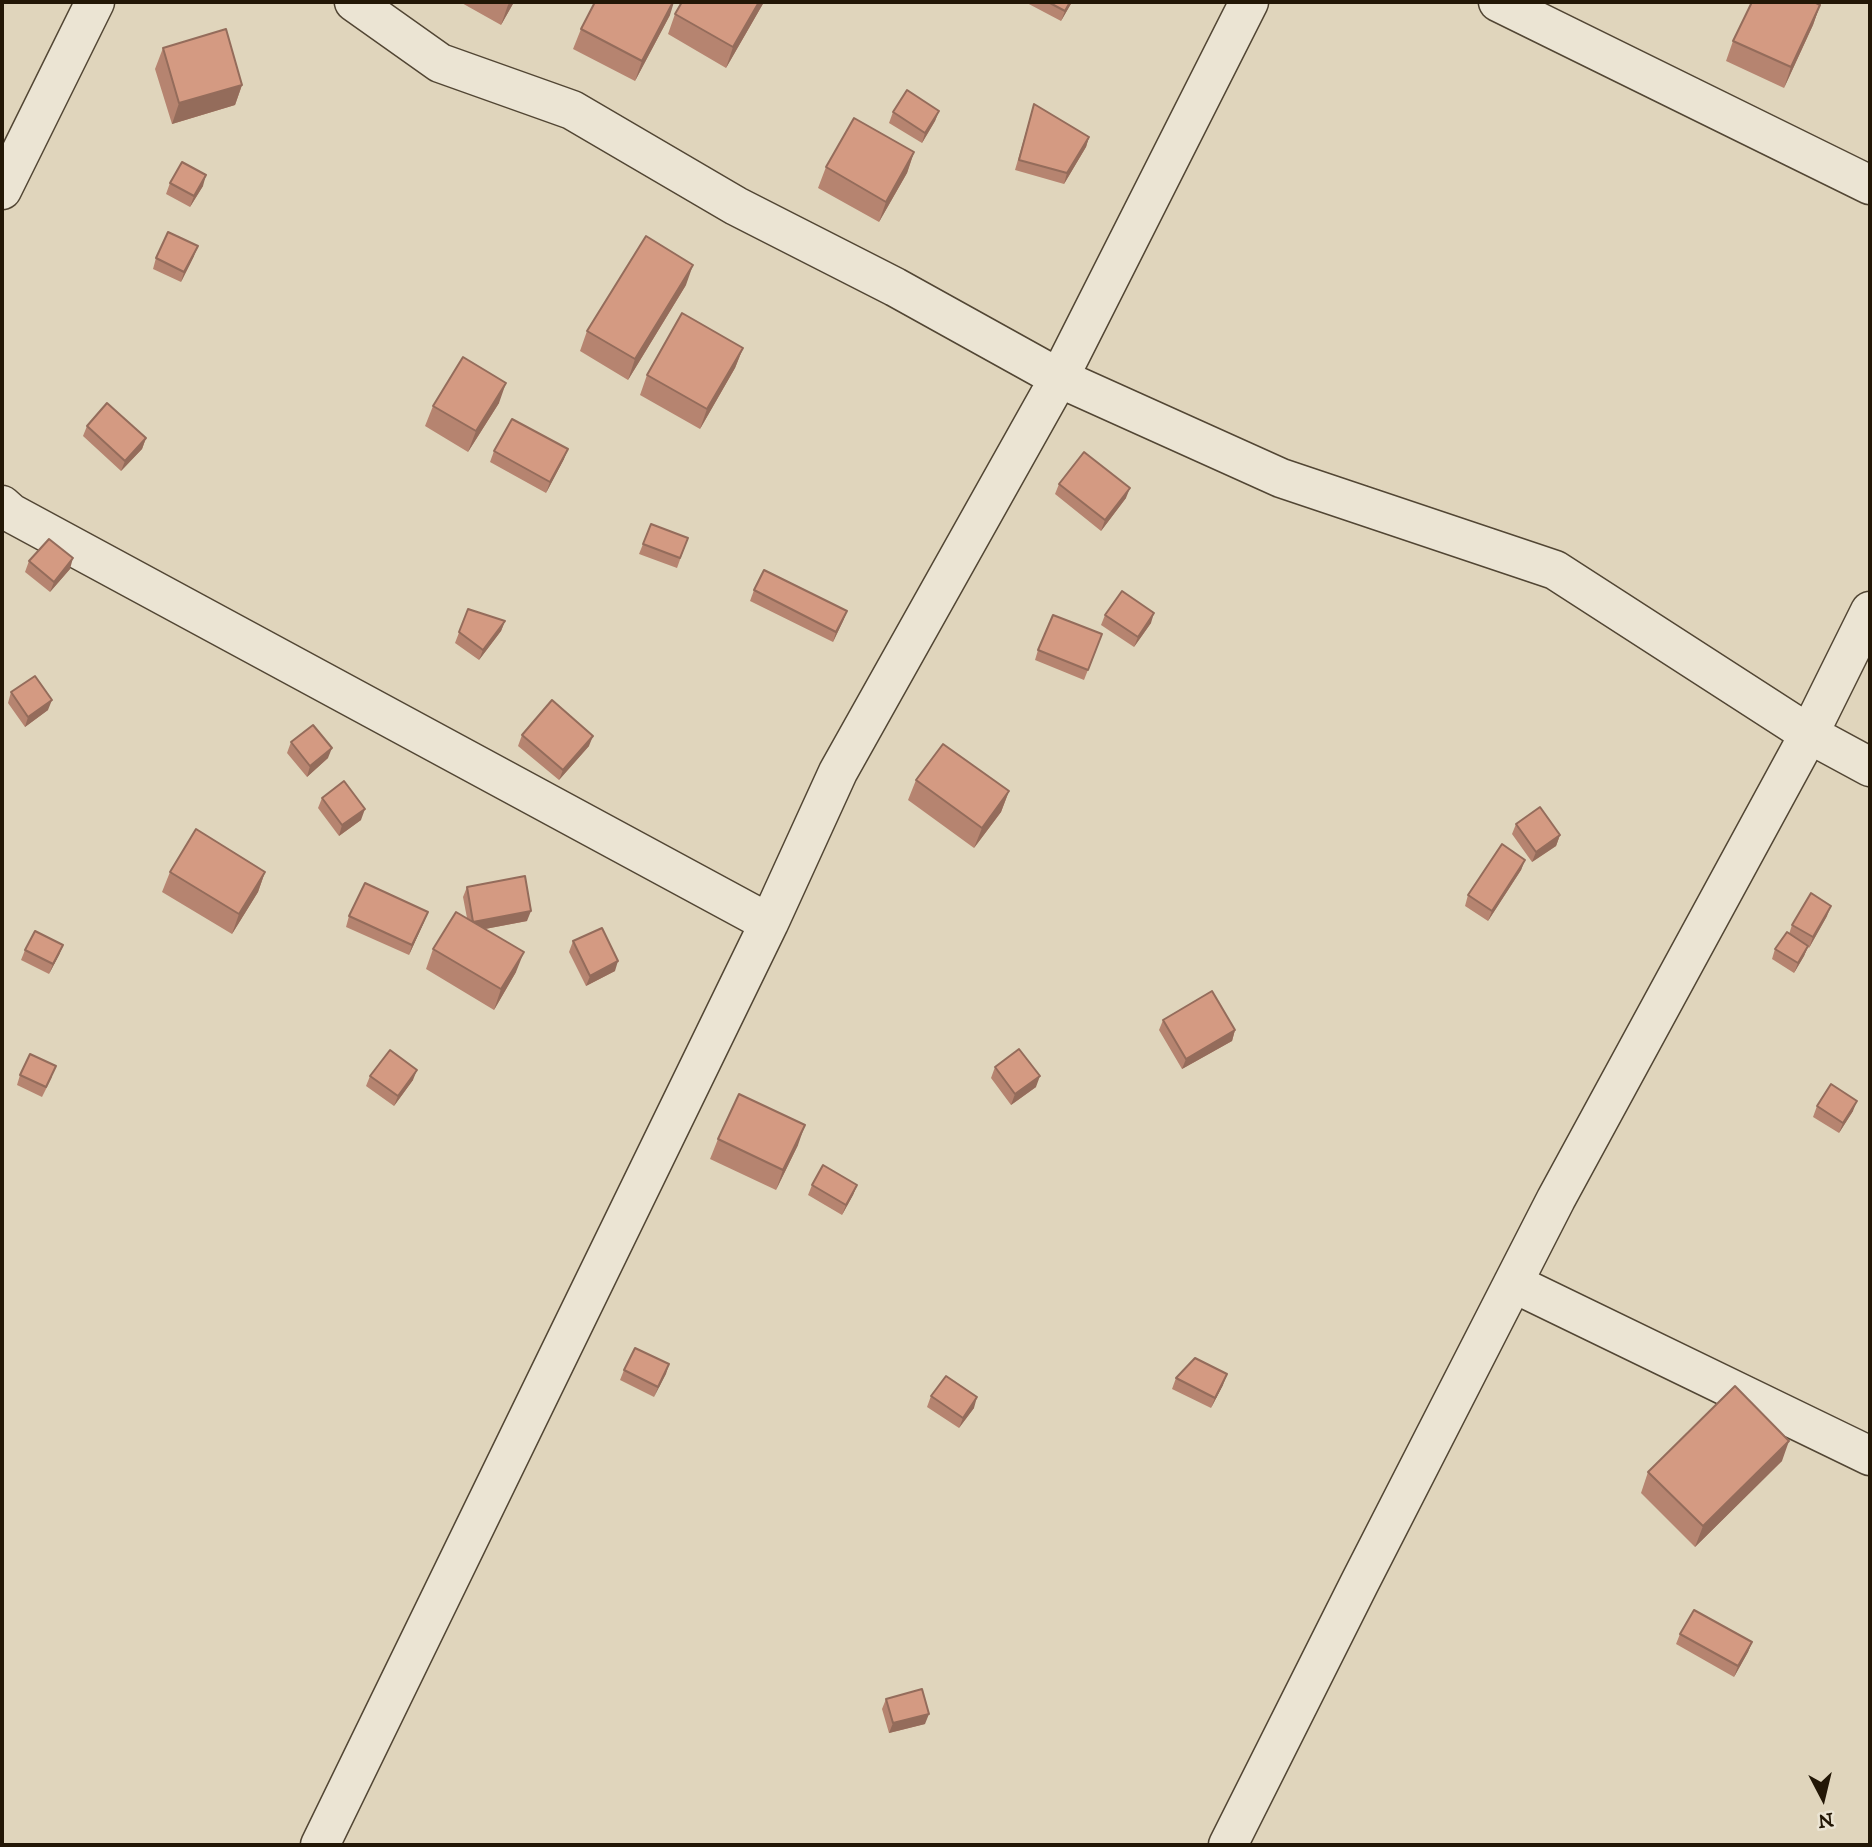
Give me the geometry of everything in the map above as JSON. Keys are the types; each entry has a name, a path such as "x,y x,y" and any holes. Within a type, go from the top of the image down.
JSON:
{"street":[{"path":"2,190 95,2"},
{"path":"355,2 440,63 572,110 736,206 895,287 1059,378 1281,478 1555,570 1809,734 1870,767"},
{"path":"320,1845 769,923 838,772 1059,378 1249,2"},
{"path":"1498,2 1870,185"},
{"path":"2,505 11,513 769,923"},
{"path":"1228,1845 1556,1199 1809,734 1870,611"},
{"path":"1513,1283 1870,1456"}],"building":[{"path":"595,2 673,2 642,61 581,29"},
{"path":"682,2 759,2 733,47 675,14"},
{"path":"1048,2 1070,2 1065,11"},
{"path":"1752,2 1814,2 1820,5 1791,67 1733,41"},
{"path":"226,29 242,85 179,103 163,48"},
{"path":"907,90 939,111 925,133 893,112"},
{"path":"1034,104 1089,137 1067,173 1019,160"},
{"path":"854,118 914,152 886,202 826,167"},
{"path":"182,162 206,175 194,196 170,183"},
{"path":"168,232 198,246 184,272 156,258"},
{"path":"646,236 693,265 635,359 587,331"},
{"path":"682,313 743,348 707,409 647,375"},
{"path":"463,357 506,383 476,431 433,406"},
{"path":"107,403 146,438 125,461 87,426"},
{"path":"512,419 568,449 550,482 494,451"},
{"path":"1084,452 1130,488 1105,520 1059,484"},
{"path":"651,524 688,538 680,558 643,544"},
{"path":"49,539 73,558 54,582 29,561"},
{"path":"764,570 847,611 836,632 754,590"},
{"path":"1122,591 1154,613 1138,637 1105,615"},
{"path":"468,609 505,621 483,650 459,632"},
{"path":"1053,615 1102,634 1088,670 1038,650"},
{"path":"35,676 52,700 28,717 11,692"},
{"path":"552,700 593,736 563,770 522,735"},
{"path":"313,725 332,748 310,766 291,742"},
{"path":"943,744 1009,791 982,828 916,780"},
{"path":"344,781 365,809 342,825 322,798"},
{"path":"1540,807 1560,835 1536,852 1516,824"},
{"path":"196,829 265,872 239,914 170,872"},
{"path":"1502,844 1525,860 1492,911 1468,895"},
{"path":"525,876 531,911 473,922 467,887"},
{"path":"365,883 428,912 412,945 349,916"},
{"path":"1811,893 1831,906 1813,937 1792,925"},
{"path":"456,912 524,952 501,989 433,949"},
{"path":"602,928 618,961 590,976 573,941"},
{"path":"35,931 63,945 53,964 25,950"},
{"path":"1787,932 1808,946 1798,963 1775,949"},
{"path":"1212,991 1235,1030 1186,1059 1163,1020"},
{"path":"1019,1049 1040,1076 1015,1094 995,1067"},
{"path":"390,1050 417,1070 398,1096 370,1076"},
{"path":"30,1054 56,1066 46,1087 20,1075"},
{"path":"1831,1084 1857,1101 1843,1123 1817,1106"},
{"path":"739,1094 805,1125 783,1170 718,1139"},
{"path":"823,1165 857,1185 846,1205 812,1185"},
{"path":"635,1348 669,1364 658,1387 624,1370"},
{"path":"1195,1358 1227,1374 1215,1398 1176,1378"},
{"path":"946,1376 977,1397 963,1418 931,1396"},
{"path":"1735,1386 1789,1441 1703,1526 1648,1472"},
{"path":"1694,1610 1752,1642 1738,1666 1680,1634"},
{"path":"922,1689 929,1714 893,1723 886,1699"}]}
